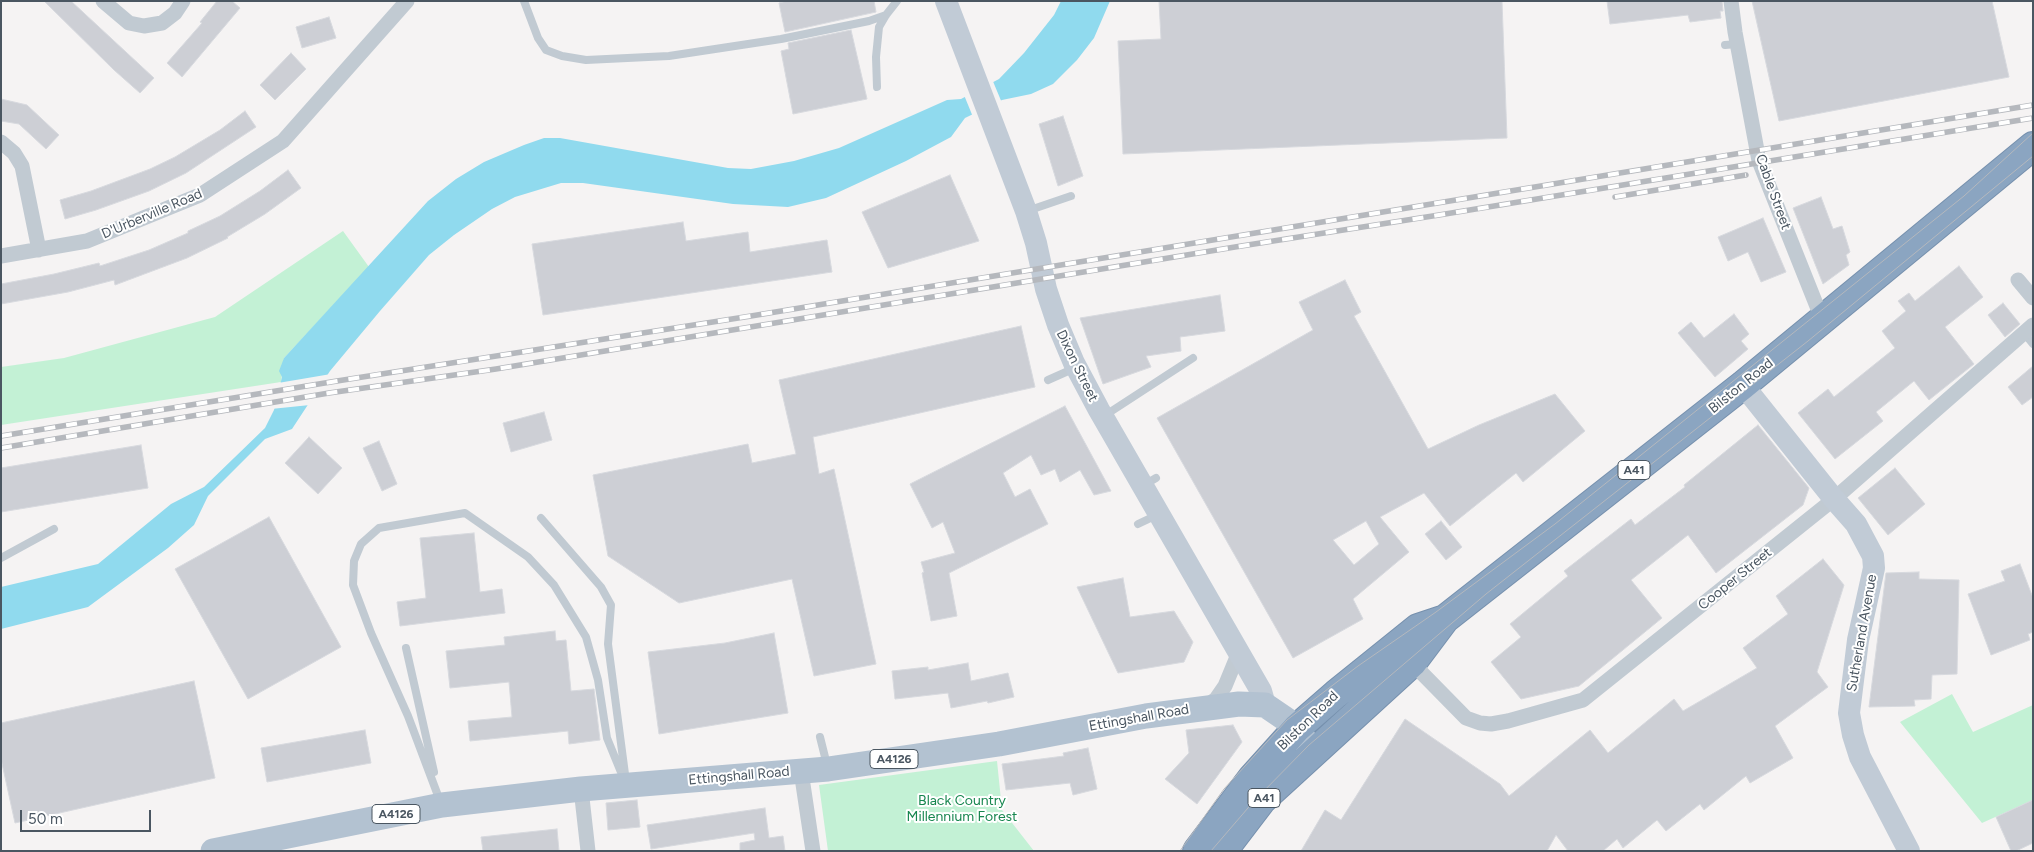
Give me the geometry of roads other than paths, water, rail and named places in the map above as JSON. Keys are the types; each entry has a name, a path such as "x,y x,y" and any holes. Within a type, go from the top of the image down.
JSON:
{"highway":[{"name":"Bilston Road","path":"1223,851 1262,800 1412,663 1445,619 1743,385 2033,146"},
{"name":"Bilston Road","path":"1197,851 1252,778 1297,728 1418,628 1445,619"}],"main road":[{"name":"Ettingshall Road","path":"213,851 442,805 581,789 828,769 999,744 1146,716 1250,703 1265,705"},
{"path":"1265,705 1297,728 1312,753"}],"street":[{"path":"103,1 129,23 144,26 162,23 175,13 183,1"},
{"name":"D'Urberville Road","path":"1,256 88,241 200,195 283,142 407,1"},
{"name":"Dixon Street","path":"946,1 1026,211 1036,243 1046,289 1077,368 1103,417 1149,482 1159,514 1201,580 1238,652 1261,690 1265,705"},
{"name":"Cable Street","path":"1731,1 1731,45 1759,161 1822,319"},
{"path":"1,142 14,153 22,166 38,250"},
{"path":"2018,280 2033,298"},
{"name":"Cooper Street","path":"1412,663 1466,718 1480,723 1491,724 1508,721 1583,700 1834,499 2030,334"},
{"name":"Sutherland Avenue","path":"1743,385 1856,524 1873,556 1874,568 1858,640 1849,713 1860,757 1908,849"},
{"path":"1204,708 1216,699 1225,686 1238,652"},
{"path":"801,771 813,851"},
{"path":"581,789 588,851"}],"lane":[{"path":"524,1 538,38 546,50 562,56 586,60 679,55 781,39 869,21 886,15"},
{"path":"876,88 879,27 898,1"},
{"path":"1026,211 1071,196"},
{"path":"1103,417 1193,358"},
{"path":"1048,380 1077,368"},
{"path":"442,805 408,716 371,634 353,585 354,561 361,544 379,528 465,513 528,557 554,585 586,637 598,680 607,738 626,786"},
{"path":"1138,524 1159,514"},
{"path":"541,518 602,587 612,605 608,644 626,786"},
{"path":"1,558 54,529"},
{"path":"406,648 442,805"},
{"path":"820,737 828,769"}],"water":[{"path":"1061,1 1110,1 1094,38 1077,60 1053,84 1031,94 1002,100 965,118 951,137 906,161 826,198 788,207 733,204 583,183 561,183 515,197 492,209 429,255 330,371 292,429 265,439 208,496 194,525 168,548 88,607 1,629 1,587 98,564 171,504 204,487 265,428 274,410 282,377 279,371 284,358 428,201 456,179 484,162 544,138 560,138 728,168 751,169 794,161 839,148 947,100 961,99 999,79 1024,53 1054,15"}],"tram line":[{"path":"1180,851 1224,789 1287,720 1358,666 1436,612 1555,524 1964,196 2033,133"},
{"path":"1211,851 1254,801 1309,745 1486,594 1808,341 2033,156"}],"railway":[{"path":"1,436 751,316 2033,105"},
{"path":"1,448 329,393 496,369 2033,118"},
{"path":"1615,197 1746,175"}],"park label":[{"name":"Black Country Millennium Forest","path":"962,810"}]}
